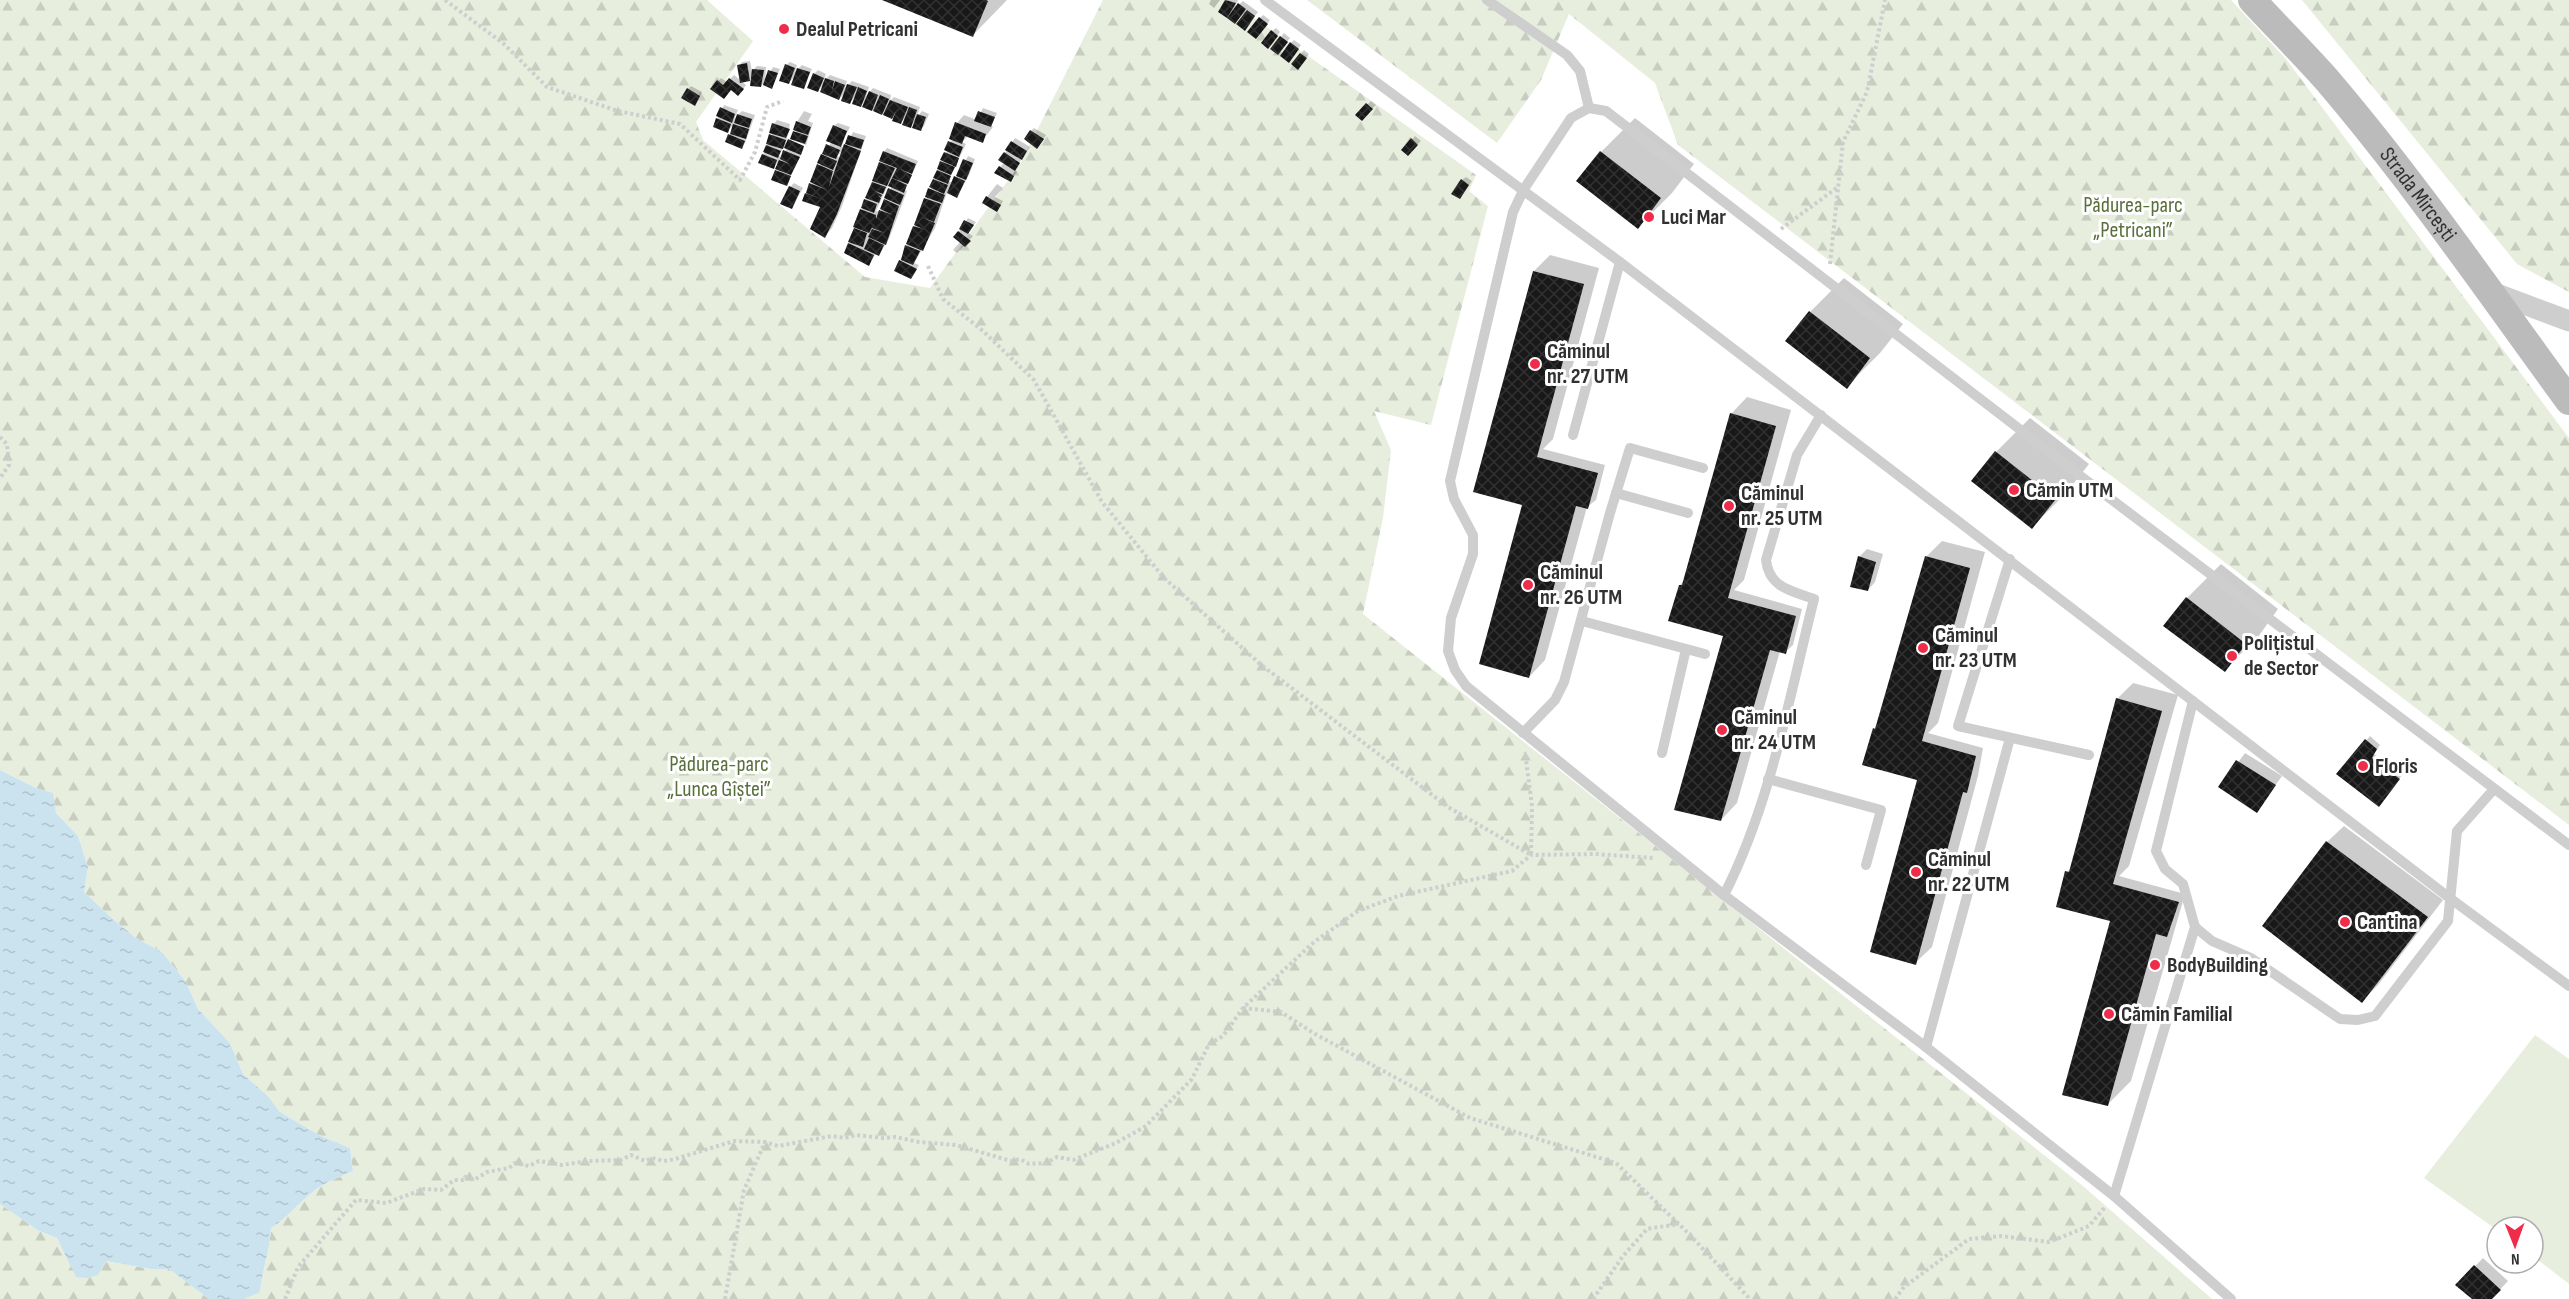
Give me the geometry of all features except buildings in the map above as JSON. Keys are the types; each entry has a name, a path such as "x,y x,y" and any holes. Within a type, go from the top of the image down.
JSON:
{"main road":[{"name":"Strada Mircești","path":"2252,0 2325,79 2368,130 2569,401"}],"street":[{"path":"2489,291 2569,321"}],"lane":[{"path":"1265,0 1524,189 2451,899 2569,986"},
{"path":"1487,0 1567,55 1580,71 1589,108"},
{"path":"2231,1299 2114,1196 1926,1047 1724,895 1466,686 1455,670 1448,651 1450,618 1473,554 1473,535 1454,499 1450,481 1513,212 1524,189 1571,118 1589,108 1606,111 1769,238 2569,845"},
{"path":"1573,435 1620,262"},
{"path":"1724,895 1745,852 1768,779 1814,599 1782,588 1767,571 1766,560 1797,455 1821,415"},
{"path":"1523,733 1559,693 1582,621 1630,448 1703,468"},
{"path":"1616,493 1688,513"},
{"path":"2010,560 1958,726 2089,755"},
{"path":"1582,621 1705,654"},
{"path":"1662,753 1686,649"},
{"path":"2114,1196 2195,927 2183,884 2165,869 2156,851 2193,701"},
{"path":"1926,1047 2010,738"},
{"path":"1768,779 1881,810 1866,865"},
{"path":"2195,927 2212,941 2251,958 2340,1019 2358,1020 2375,1016 2448,921 2457,831 2494,789"}],"path":[{"path":"445,0 504,44 547,87 618,111 680,124 740,180 755,152 767,107 783,101"},
{"path":"1827,282 1843,142 1867,92 1885,0"},
{"path":"1769,238 1839,187"},
{"path":"928,266 943,299 983,331 1034,380 1102,502 1164,578 1260,664 1448,807 1531,855 1595,854 1653,857 1662,861"},
{"path":"0,437 7,444 9,465 0,477"},
{"path":"285,1299 298,1267 356,1200 386,1203 424,1189 441,1190 454,1180 464,1180 465,1177 474,1180 487,1172 509,1168 515,1163 529,1166 539,1161 562,1166 587,1161 621,1160 631,1155 645,1161 652,1158 664,1161 734,1141 765,1142 778,1146 832,1136 845,1138 856,1134 956,1145 1029,1164 1046,1163 1057,1157 1073,1160 1116,1143 1146,1126 1192,1079 1209,1044 1223,1036 1243,1008 1314,942 1358,911 1398,896 1512,871 1531,855 1532,806 1523,733"},
{"path":"1243,1008 1281,1012 1315,1034 1470,1118 1616,1163 1679,1224 1750,1299"},
{"path":"725,1299 744,1190 765,1142"},
{"path":"1896,1299 1904,1287 1969,1239 2001,1236 2049,1242 2089,1226 2114,1196"},
{"path":"1593,1299 1623,1256 1647,1229 1679,1224"}],"green space":[{"name":"Pădurea-parc „Lunca Gîștei”","path":"0,0 707,0 753,41 696,122 703,140 865,277 930,288 1020,164 1103,0 1229,0 1476,175 1469,191 1488,206 1431,425 1374,411 1391,450 1383,518 1363,614 2083,1186 2212,1299 244,1299 260,1291 271,1228 318,1188 353,1171 350,1148 321,1136 280,1112 268,1096 243,1074 230,1043 198,1009 186,982 162,952 136,938 84,892 88,867 78,836 56,813 52,793 36,788 0,770"},
{"name":"Pădurea-parc „Petricani”","path":"1307,0 2231,0 2286,59 2569,438 2569,825 1678,145 1655,83 1569,14 1541,80 1497,143"},
{"path":"2302,0 2569,0 2569,292 2517,264"},
{"path":"2535,1035 2569,1059 2569,1284 2545,1265 2545,1215 2485,1215 2485,1221 2424,1178"},
{"path":"0,1204 39,1231 57,1238 63,1250 106,1261 151,1269 169,1269 209,1299 0,1299"}],"water":[{"path":"0,770 36,788 53,793 56,813 78,836 88,867 84,892 136,938 162,952 186,982 198,1009 230,1043 243,1074 268,1096 280,1112 321,1136 350,1148 353,1171 318,1188 271,1228 260,1292 244,1299 209,1299 169,1269 151,1269 106,1261 98,1275 87,1278 76,1277 57,1238 39,1231 0,1204"}],"place":[{"name":"Dealul Petricani","path":"784,29"},
{"name":"Luci Mar","path":"1649,217"},
{"name":"Căminul nr. 27 UTM","path":"1535,364"},
{"name":"Cămin UTM","path":"2014,490"},
{"name":"Căminul nr. 25 UTM","path":"1729,506"},
{"name":"Căminul nr. 26 UTM","path":"1528,585"},
{"name":"Căminul nr. 23 UTM","path":"1923,648"},
{"name":"Polițistul de Sector","path":"2232,656"},
{"name":"Căminul nr. 24 UTM","path":"1722,730"},
{"name":"Floris","path":"2363,766"},
{"name":"Căminul nr. 22 UTM","path":"1916,872"},
{"name":"Cantina","path":"2345,922"},
{"name":"BodyBuilding","path":"2155,965"},
{"name":"Cămin Familial","path":"2109,1014"}]}
